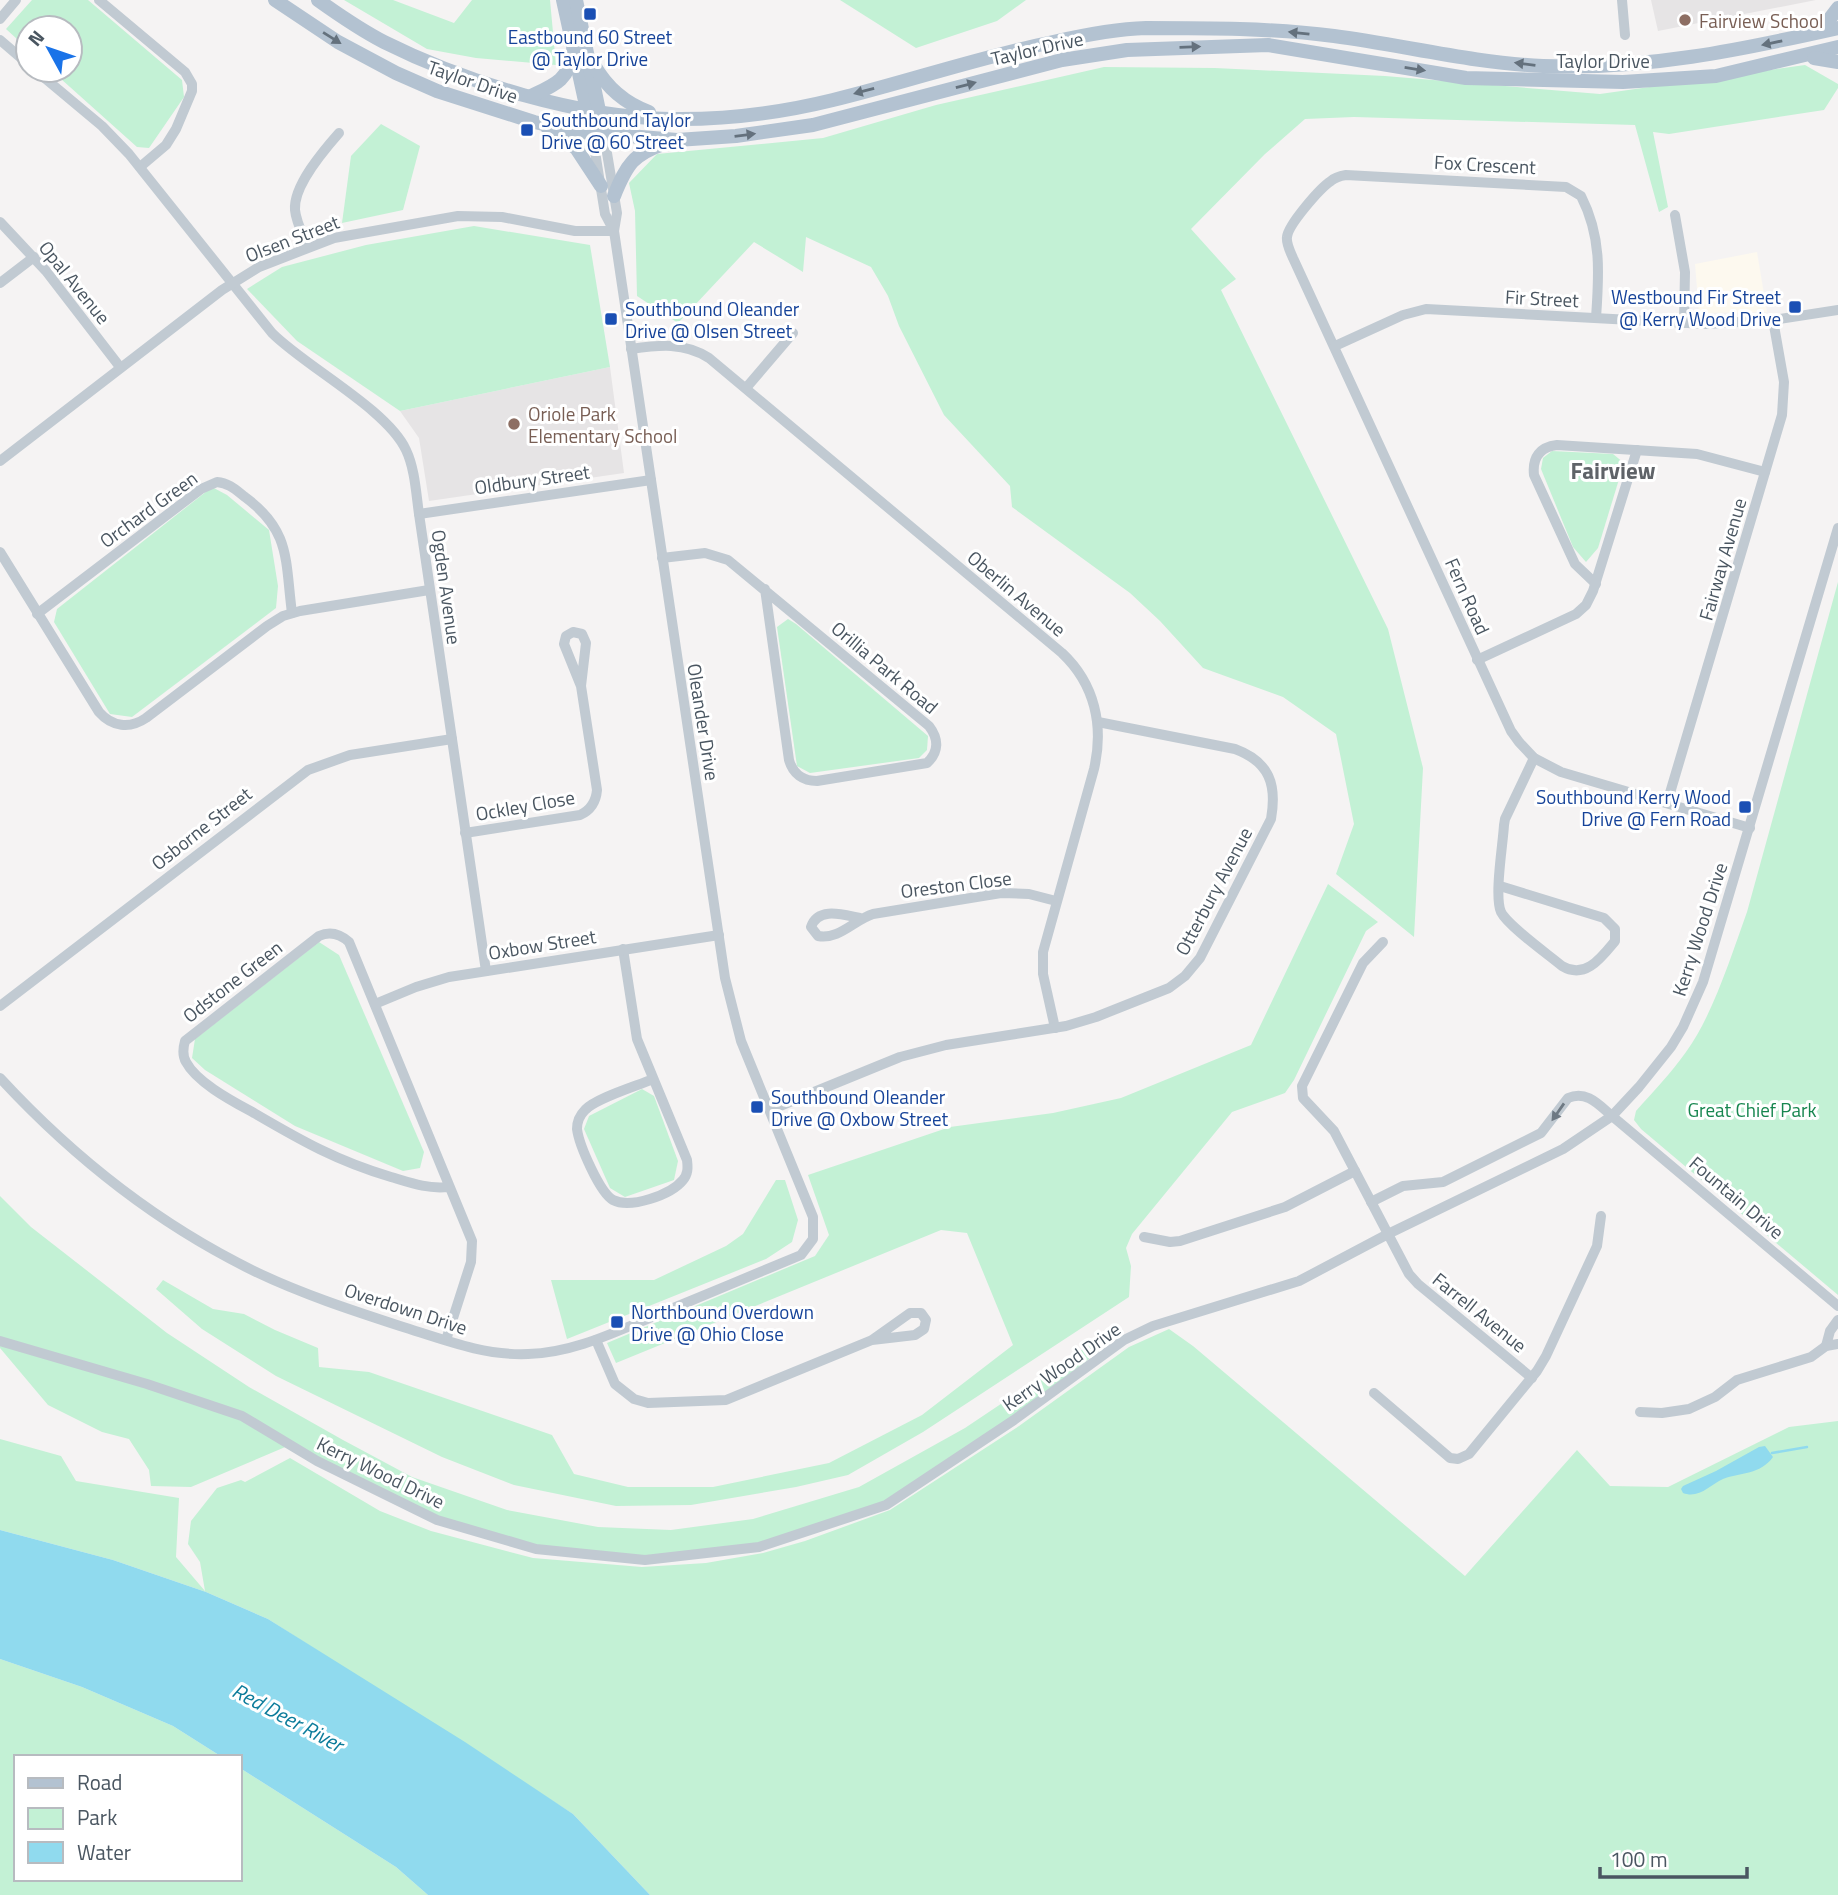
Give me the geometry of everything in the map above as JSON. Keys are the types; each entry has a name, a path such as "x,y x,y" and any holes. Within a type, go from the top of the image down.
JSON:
{"main road":[{"name":"Taylor Drive","path":"275,0 338,42 437,91 534,122 598,134 677,139 736,136 813,125 1062,60 1127,50 1268,45 1466,78 1623,82 1716,76 1838,47"},
{"name":"Taylor Drive","path":"318,0 382,41 454,73 531,96 594,110 665,119 717,118 799,107 1005,52 1096,33 1140,28 1230,27 1334,36 1543,66 1629,64 1687,59 1838,29"},
{"path":"563,0 574,47 594,110"},
{"path":"576,0 589,55 598,134"},
{"path":"1806,35 1828,21 1838,8"},
{"path":"531,96 552,88 563,77 572,61 574,47"},
{"path":"589,55 605,82 621,98 665,119"},
{"path":"1798,57 1823,58 1838,62"},
{"path":"534,122 570,143 601,186"},
{"path":"614,196 624,172 637,155 677,139"}],"street":[{"path":"0,19 16,0"},
{"path":"99,0 185,72 192,84 191,96 173,135 166,145 140,167"},
{"path":"1622,0 1625,35"},
{"path":"0,40 14,52"},
{"name":"Ogden Avenue","path":"51,84 109,133 140,167 278,339 380,418 398,436 406,450 419,514 486,971"},
{"path":"308,247 296,214 296,200 315,160 339,133"},
{"name":"Oleander Drive","path":"598,134 601,186 606,214 614,231 725,978 735,1021 809,1206"},
{"name":"Oleander Drive","path":"598,134 617,213 614,231"},
{"name":"Fox Crescent","path":"1287,235 1324,186 1334,178 1346,175 1566,187 1581,196 1597,247 1599,259 1596,318"},
{"name":"Olsen Street","path":"0,461 231,283 259,267 308,247 349,234 467,215 502,217 575,231 614,231"},
{"path":"1675,215 1685,272 1685,323"},
{"name":"Opal Avenue","path":"0,222 34,257 120,367"},
{"name":"Fern Road","path":"1287,235 1293,258 1514,736 1534,758 1561,772 1749,828"},
{"path":"0,283 34,257"},
{"name":"Fir Street","path":"1335,346 1403,315 1426,309 1726,324 1838,310"},
{"name":"Fairway Avenue","path":"1667,803 1782,415 1784,392 1773,320"},
{"path":"746,388 793,334"},
{"name":"Oberlin Avenue","path":"631,349 671,345 694,350 709,358 1070,661 1083,678 1098,722 1096,762 1042,958 1055,1028"},
{"path":"1595,584 1573,560 1534,475 1534,462 1540,451 1554,445 1697,454 1765,472"},
{"path":"1478,660 1576,614 1586,605 1637,450"},
{"name":"Oldbury Street","path":"419,514 651,480"},
{"name":"Orchard Green","path":"37,614 201,489 217,482 232,487 261,508 274,524 283,544 292,613"},
{"name":"Kerry Wood Drive","path":"0,1341 147,1384 242,1416 317,1461 437,1520 536,1549 645,1560 759,1548 886,1505 1014,1420 1124,1340 1153,1326 1299,1281 1388,1234 1546,1158 1612,1116 1671,1047 1696,1000 1709,965 1838,528"},
{"path":"0,552 99,712 112,723 125,726 139,723 267,626 292,613 429,590"},
{"name":"Orillia Park Road","path":"662,558 698,553 718,555 735,565 765,589 929,726 934,732 937,747 927,763 817,781 806,780 794,772 789,760 765,589"},
{"name":"Ockley Close","path":"466,833 580,815 591,808 597,790 581,686"},
{"name":"Otterbury Avenue","path":"770,1110 885,1062 916,1052 1055,1028 1096,1017 1156,995 1185,976 1211,939 1271,819 1274,790 1269,776 1244,753 1098,722"},
{"name":"Osborne Street","path":"0,1006 308,770 350,755 452,739"},
{"path":"1500,886 1604,918 1615,929 1615,941 1586,970 1575,972 1566,969 1505,917 1499,901 1500,886 1505,819 1534,758"},
{"name":"Oreston Close","path":"860,918 885,911 991,893 1020,893 1056,901"},
{"name":"Odstone Green","path":"446,1340 474,1250 470,1235 349,942 337,934 325,933 189,1036 184,1046 185,1061 194,1072 225,1096 325,1153 362,1168 423,1187 449,1186"},
{"name":"Oxbow Street","path":"375,1004 431,982 719,935"},
{"name":"Farrell Avenue","path":"1382,942 1363,963 1303,1086 1304,1098 1330,1124 1405,1268 1418,1284 1532,1378"},
{"path":"623,949 635,1029 687,1160 687,1171 680,1184 668,1190 639,1203 618,1202 606,1195 599,1186 579,1135 578,1123 582,1112 592,1105 653,1079"},
{"name":"Overdown Drive","path":"0,1078 87,1162 148,1209 236,1262 294,1289 363,1314 491,1353 529,1354 559,1350 596,1340 801,1255 813,1239 813,1217 809,1206"},
{"name":"Fountain Drive","path":"1371,1202 1403,1186 1436,1185 1443,1182 1541,1133 1569,1098 1575,1095 1588,1097 1838,1306"},
{"path":"1144,1237 1170,1242 1215,1230 1285,1207 1355,1171"},
{"path":"1374,1393 1450,1458 1458,1459 1469,1454 1532,1378 1546,1356 1597,1246 1601,1216"},
{"path":"1640,1412 1662,1413 1689,1409 1715,1397 1737,1380 1811,1357 1832,1345 1830,1331 1838,1320"},
{"path":"596,1340 611,1378 621,1391 640,1402 657,1403 732,1399 873,1340"}],"shaded area":[{"name":"Fairview School","path":"1651,0 1816,0 1658,31"},
{"path":"1757,252 1767,312 1699,313 1695,264"},
{"name":"Oriole Park Elementary School","path":"610,367 624,473 429,501 419,438 400,411"}],"green space":[{"path":"32,0 88,0 182,80 184,97 149,148 137,147 67,84 84,84 84,14 19,14"},
{"path":"344,0 393,0 454,23 472,0 550,0 556,65 476,58 427,49"},
{"path":"840,0 1026,0 997,21 916,48"},
{"path":"14,20 14,36 6,29"},
{"path":"1805,65 1838,84 1824,110 1669,134 1653,132 1668,207 1659,212 1635,125 1354,117 1305,119 1265,154 1191,229 1236,279 1221,290 1388,629 1423,768 1414,937 1336,874 1354,824 1336,734 1283,697 1203,668 1130,593 1012,507 1010,486 944,415 899,326 888,296 871,267 806,237 803,272 754,242 678,323 637,296 635,211 629,183 657,154 823,138 936,105 1104,67 1215,68 1385,76 1600,94"},
{"path":"381,124 420,146 403,210 342,223 351,156"},
{"path":"474,226 590,245 610,367 400,411 297,341 247,289 282,267 366,245"},
{"path":"1552,451 1613,454 1624,463 1598,548 1586,562 1573,547 1541,469 1543,458"},
{"path":"212,487 227,495 269,530 278,586 276,608 132,717 110,714 54,622 57,609"},
{"name":"Great Chief Park","path":"1838,582 1838,1295 1641,1129 1634,1120 1636,1111 1696,1037 1728,966 1747,912"},
{"path":"788,619 928,736 927,750 919,758 810,773 797,766 777,627"},
{"path":"1328,884 1378,922 1366,931 1294,1080 1285,1093 1232,1112 1132,1234 1126,1248 1131,1266 1129,1297 923,1432 848,1475 691,1505 616,1506 514,1485 442,1457 276,1376 202,1329 156,1289 163,1280 213,1309 244,1314 318,1348 319,1367 369,1372 552,1435 574,1474 628,1487 713,1487 829,1463 922,1415 1013,1345 967,1233 941,1230 616,1363 607,1343 815,1256 829,1235 808,1175 950,1127 1053,1113 1121,1098 1251,1045"},
{"path":"319,942 339,955 424,1152 420,1168 403,1171 295,1126 205,1070 192,1058 195,1039"},
{"path":"642,1089 654,1096 678,1161 674,1180 625,1197 610,1188 584,1129 589,1116"},
{"path":"776,1180 785,1180 798,1220 792,1242 766,1259 567,1339 551,1280 654,1280 726,1246 743,1234"},
{"path":"0,1196 31,1227 167,1333 249,1387 343,1440 412,1477 507,1510 598,1527 671,1530 753,1519 859,1487 965,1428 1101,1337 1111,1341 1014,1420 886,1505 759,1547 645,1560 536,1549 437,1520 290,1445 191,1487 151,1486 149,1470 129,1439 102,1432 48,1405 0,1348"},
{"path":"1169,1329 1193,1346 1465,1576 1577,1450 1610,1486 1668,1487 1789,1427 1838,1421 1838,1895 650,1895 573,1814 268,1619 206,1592 113,1560 0,1530 0,1439 61,1456 76,1481 179,1498 176,1557 205,1591 200,1562 188,1544 191,1521 217,1488 241,1480 245,1482 290,1458 380,1511 431,1531 533,1558 642,1567 706,1563 763,1553 805,1541 890,1510 1019,1426 1129,1347"},
{"path":"0,1659 82,1687 173,1726 219,1755 14,1755 14,1881 242,1881 242,1769 396,1867 428,1895 0,1895"}],"water":[{"path":"1765,1446 1773,1457 1762,1467 1723,1479 1699,1493 1683,1493 1683,1486"},
{"name":"Red Deer River","path":"0,1530 113,1560 206,1592 268,1619 465,1742 573,1814 650,1895 428,1895 396,1867 242,1769 242,1755 219,1755 173,1726 82,1687 0,1659"}],"waterway":[{"path":"1772,1453 1807,1447"}],"place":[{"name":"Eastbound 60 Street @ Taylor Drive","path":"590,14"},
{"name":"Fairview School","path":"1685,20"},
{"name":"Southbound Taylor Drive @ 60 Street","path":"527,130"},
{"name":"Westbound Fir Street @ Kerry Wood Drive","path":"1795,307"},
{"name":"Southbound Oleander Drive @ Olsen Street","path":"611,319"},
{"name":"Oriole Park Elementary School","path":"514,424"},
{"name":"Southbound Kerry Wood Drive @ Fern Road","path":"1745,807"},
{"name":"Southbound Oleander Drive @ Oxbow Street","path":"757,1107"},
{"name":"Northbound Overdown Drive @ Ohio Close","path":"617,1322"}],"district":[{"name":"Fairview","path":"1613,470"}]}
